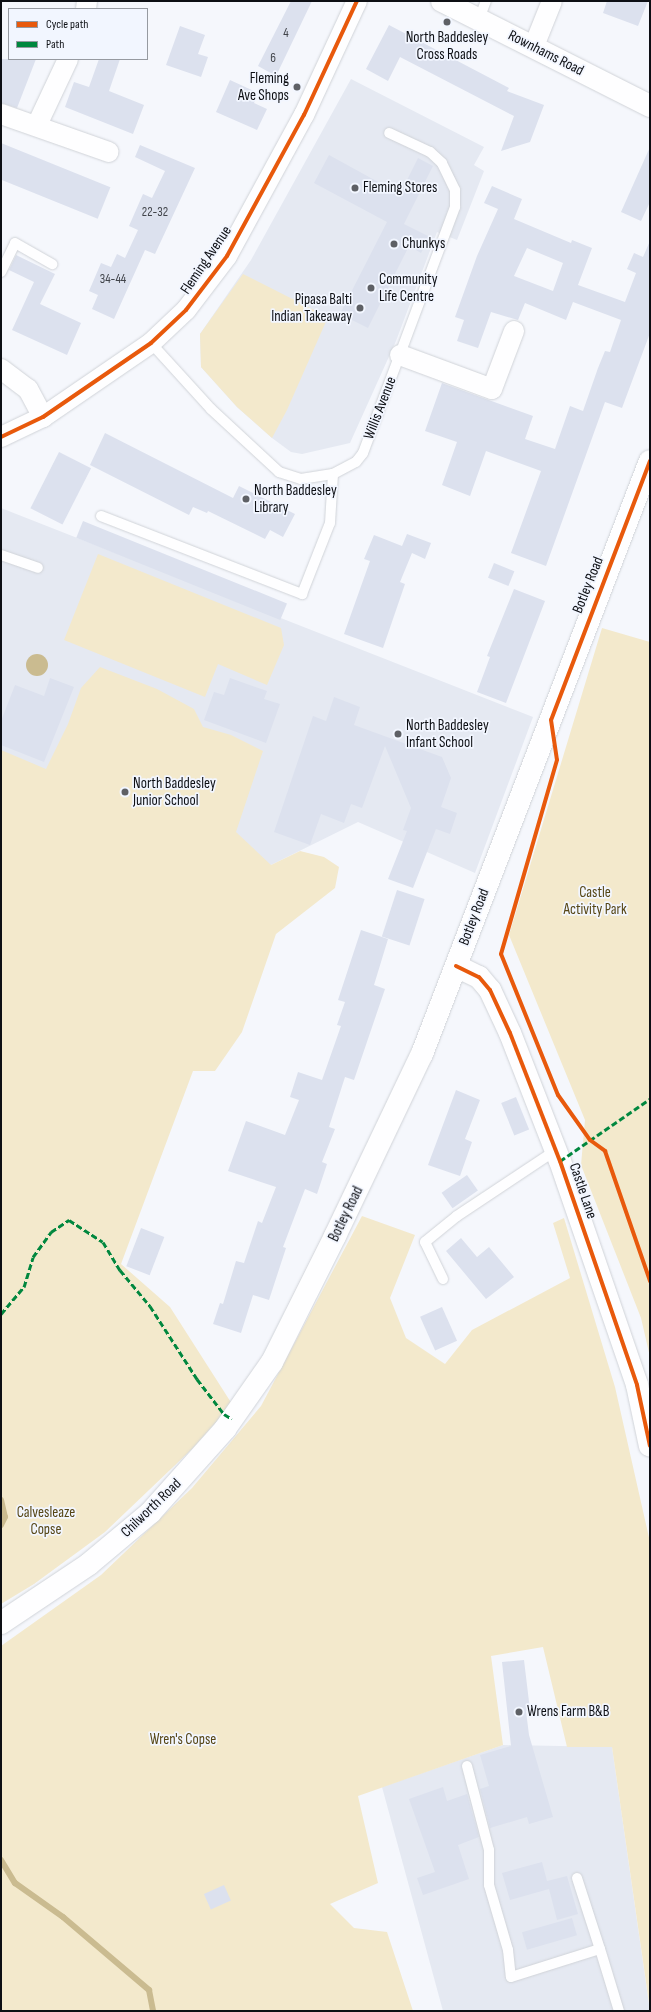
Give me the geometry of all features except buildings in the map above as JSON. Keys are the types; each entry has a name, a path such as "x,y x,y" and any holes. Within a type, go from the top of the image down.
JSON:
{"main road":[{"name":"Rownhams Road","path":"442,1 483,10 534,46 650,106"},
{"name":"Botley Road","path":"272,1362 408,1085 648,474"},
{"name":"Castle Lane","path":"456,966 479,977 490,990 555,1151 637,1385 650,1446"},
{"name":"Chilworth Road","path":"1,1623 89,1564 150,1513 225,1429 272,1362"}],"street":[{"name":"Fleming Avenue","path":"1,437 44,417 151,343 186,310 227,256 304,115 357,1"},
{"path":"534,46 552,1"},
{"path":"37,125 68,60"},
{"path":"1,114 37,125 109,152"},
{"path":"400,355 492,389 514,331"},
{"path":"1,369 28,389 44,417"}],"lane":[{"name":"Willis Avenue","path":"151,343 211,409 279,472 301,479 333,474 356,462 362,453 455,207 455,190 442,163 430,152 389,133"},
{"path":"1,272 15,243 52,264"},
{"path":"101,516 302,594 330,523 333,474"},
{"path":"1,555 38,568"},
{"path":"443,1279 425,1242 519,1173 555,1151"},
{"path":"467,1766 488,1850 489,1885 508,1950 511,1977 600,1949"},
{"path":"577,1878 619,2011"}],"shaded area":[{"path":"351,79 484,147 474,165 484,171 457,240 437,232 396,341 350,443 302,454 291,452 272,438 237,407 201,367 200,334 251,260"},
{"name":"North Baddesley Junior School","path":"1,508 533,717 475,873 358,822 271,865 1,1073"},
{"path":"37,654 45,657 48,665 45,673 37,676 29,673 26,665 29,657"},
{"path":"503,1745 612,1747 650,2011 443,2011 382,1787"}],"green space":[{"path":"243,274 328,317 287,410 272,438 237,407 201,367 200,334"},
{"path":"98,554 281,628 284,645 267,685 218,664 205,697 64,640"},
{"name":"Castle Activity Park","path":"602,628 650,642 650,1357 641,1318 581,1165 585,1120 509,935"},
{"name":"Calvesleaze Copse","path":"100,667 157,689 194,709 203,727 231,735 263,751 236,832 271,865 300,851 324,857 339,867 335,888 276,934 242,1032 215,1071 193,1071 121,1264 170,1307 232,1404 193,1448 105,1532 34,1584 1,1604 1,750 46,769 68,724 81,688"},
{"name":"Wren's Copse","path":"362,1216 415,1235 390,1298 406,1338 445,1364 472,1330 570,1278 553,1223 564,1218 615,1387 650,1542 650,2010 612,1747 567,1747 543,1647 491,1656 503,1745 358,1796 378,1883 330,1904 354,1928 387,1932 413,2011 1,2011 1,1646 101,1575 192,1488 261,1406"}],"waterway":[{"path":"1,1500 5,1517 1,1525"},
{"path":"1,1860 15,1883 63,1917 149,1990 153,2011"}],"marked path":[{"path":"560,1161 650,1099"},
{"path":"1,1314 24,1287 33,1257 51,1232 69,1220 103,1242 120,1270 150,1306 197,1379 224,1414 232,1419"}],"cycle path":[{"path":"1,437 43,417 151,343 186,310 227,256 304,115 357,1"},
{"path":"650,461 551,720 557,760 501,954 558,1095 590,1140 605,1151 650,1281"},
{"path":"456,966 479,977 490,990 510,1033 560,1161 637,1385 650,1446"}],"place":[{"name":"North Baddesley Cross Roads","path":"447,22"},
{"name":"Fleming Ave Shops","path":"297,87"},
{"name":"Fleming Stores","path":"355,188"},
{"name":"Chunkys","path":"394,244"},
{"name":"Community Life Centre","path":"371,288"},
{"name":"Pipasa Balti Indian Takeaway","path":"360,308"},
{"name":"North Baddesley Library","path":"246,499"},
{"name":"North Baddesley Infant School","path":"398,734"},
{"name":"North Baddesley Junior School","path":"125,792"},
{"name":"Wrens Farm B&B","path":"519,1712"}]}
